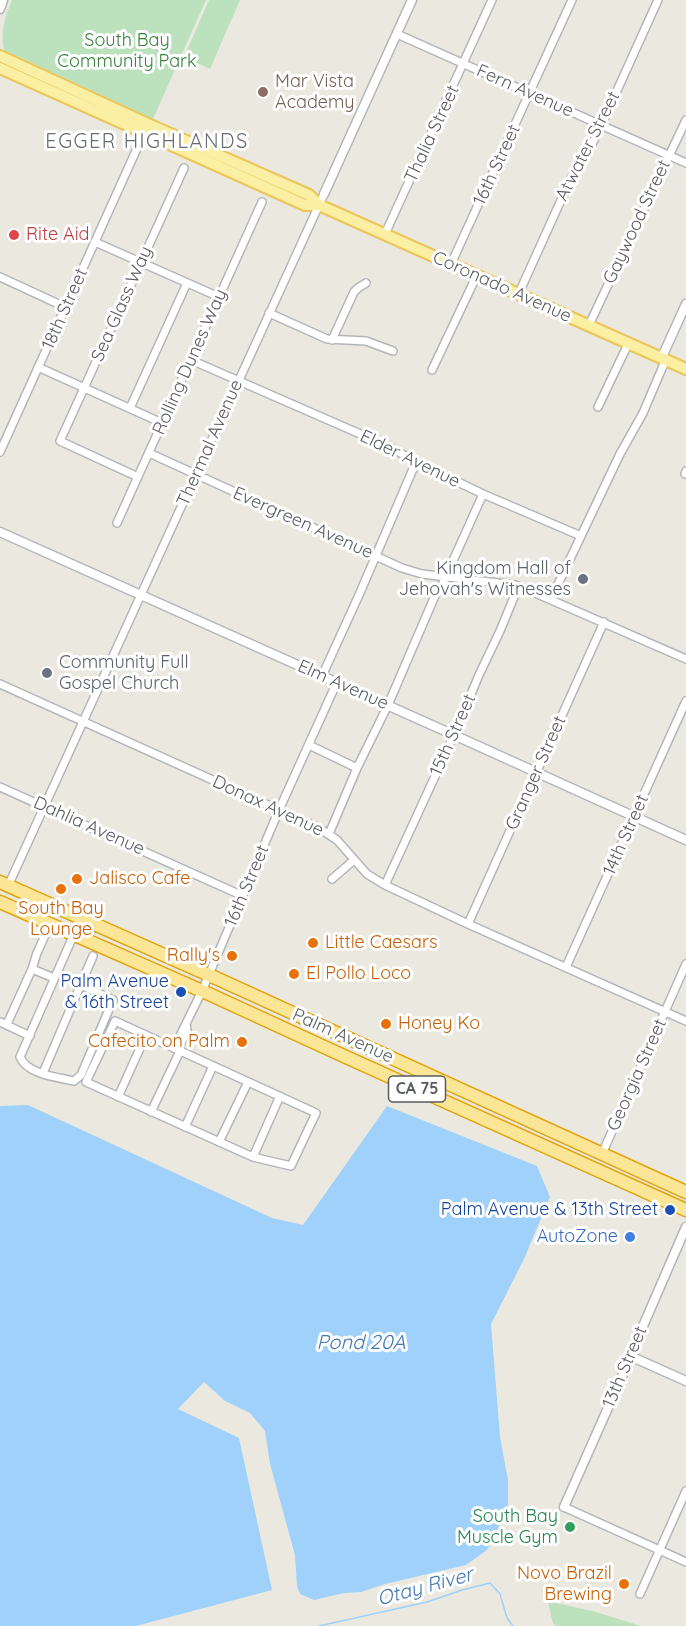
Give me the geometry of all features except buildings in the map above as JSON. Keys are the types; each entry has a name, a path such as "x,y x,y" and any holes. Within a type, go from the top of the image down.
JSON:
{"highway":[{"name":"Palm Avenue","path":"4,884 686,1192"},
{"name":"Palm Avenue","path":"0,902 686,1210"}],"main road":[{"name":"Coronado Avenue","path":"0,56 309,195 319,205 686,369"},
{"name":"Coronado Avenue","path":"0,68 305,205 319,205"}],"street":[{"path":"0,9 3,0"},
{"name":"Thermal Avenue","path":"4,884 83,722 412,0"},
{"name":"Thalia Street","path":"385,234 492,0"},
{"name":"16th Street","path":"451,264 572,0"},
{"name":"Atwater Street","path":"519,293 571,178 602,126 658,0"},
{"name":"Fern Avenue","path":"397,34 686,163"},
{"name":"Gaywood Street","path":"589,325 686,120"},
{"name":"18th Street","path":"0,452 144,133"},
{"name":"Sea Glass Way","path":"138,477 60,441 184,168"},
{"name":"Rolling Dunes Way","path":"117,523 262,202"},
{"path":"95,242 219,297"},
{"path":"432,370 477,275"},
{"path":"0,277 66,307"},
{"path":"130,408 187,283"},
{"path":"332,340 354,292 366,283"},
{"path":"686,304 643,413 620,454 551,598 686,659"},
{"path":"269,313 332,340 366,341 393,351"},
{"path":"598,407 628,342"},
{"name":"Elder Avenue","path":"191,360 390,447 483,494 581,536"},
{"path":"38,367 162,423"},
{"name":"Evergreen Avenue","path":"149,453 412,571 515,585 551,598"},
{"path":"322,676 416,462"},
{"path":"329,834 437,591 446,577 483,494"},
{"name":"Elm Avenue","path":"0,532 686,840"},
{"name":"15th Street","path":"385,885 501,631 514,597 515,585"},
{"name":"Granger Street","path":"468,924 604,622"},
{"name":"16th Street","path":"151,1112 177,1049 182,1028 202,991 279,810 337,682"},
{"name":"Donax Avenue","path":"0,684 329,834 367,874 385,885 686,1021"},
{"name":"14th Street","path":"566,967 686,701"},
{"path":"309,745 357,768"},
{"name":"Dahlia Avenue","path":"0,787 243,896"},
{"path":"332,879 354,860"},
{"path":"30,1036 3,1023 32,969 50,924"},
{"path":"74,934 20,1057 26,1067 74,1081 81,1075 113,1000 81,985"},
{"path":"43,1073 93,956"},
{"name":"Georgia Street","path":"602,1154 686,964"},
{"path":"32,969 54,978"},
{"path":"115,1021 177,1049 316,1113 291,1167 253,1157 86,1082 115,1021"},
{"path":"118,1097 146,1035"},
{"path":"185,1127 213,1066"},
{"path":"219,1142 248,1082"},
{"path":"253,1157 280,1096"},
{"name":"13th Street","path":"564,1507 686,1227"},
{"path":"630,1356 686,1381"},
{"path":"640,1594 686,1491"},
{"path":"564,1507 686,1562"}],"green space":[{"name":"South Bay Community Park","path":"12,0 206,0 153,119 4,50 4,24"},
{"path":"209,0 240,0 210,69 184,57"},
{"path":"548,1602 596,1612 641,1626 557,1626 553,1624"}],"water":[{"name":"Pond 20A","path":"28,1105 272,1218 303,1225 387,1106 537,1166 550,1197 524,1259 491,1324 500,1437 508,1480 508,1505 487,1550 466,1565 361,1592 344,1593 314,1600 300,1594 297,1586 295,1555 270,1464 265,1431 250,1413 225,1401 204,1382 178,1409 239,1438 272,1590 136,1626 0,1626 0,1106"}],"waterway":[{"name":"Otay River","path":"319,1626 427,1602 490,1583 500,1594 507,1618 513,1626"}],"place":[{"name":"Mar Vista Academy","path":"263,92"},
{"name":"Rite Aid","path":"14,235"},
{"name":"Kingdom Hall of Jehovah's Witnesses","path":"583,579"},
{"name":"Community Full Gospel Church","path":"47,673"},
{"name":"Jalisco Cafe","path":"77,879"},
{"name":"South Bay Lounge","path":"61,889"},
{"name":"Little Caesars","path":"313,943"},
{"name":"Rally's","path":"232,956"},
{"name":"El Pollo Loco","path":"294,974"},
{"name":"Palm Avenue & 16th Street","path":"181,992"},
{"name":"Honey Ko","path":"386,1024"},
{"name":"Cafecito on Palm","path":"242,1042"},
{"name":"Palm Avenue & 13th Street","path":"670,1210"},
{"name":"AutoZone","path":"630,1237"},
{"name":"South Bay Muscle Gym","path":"570,1527"},
{"name":"Novo Brazil Brewing","path":"624,1584"}],"district":[{"name":"EGGER HIGHLANDS","path":"147,142"}]}
